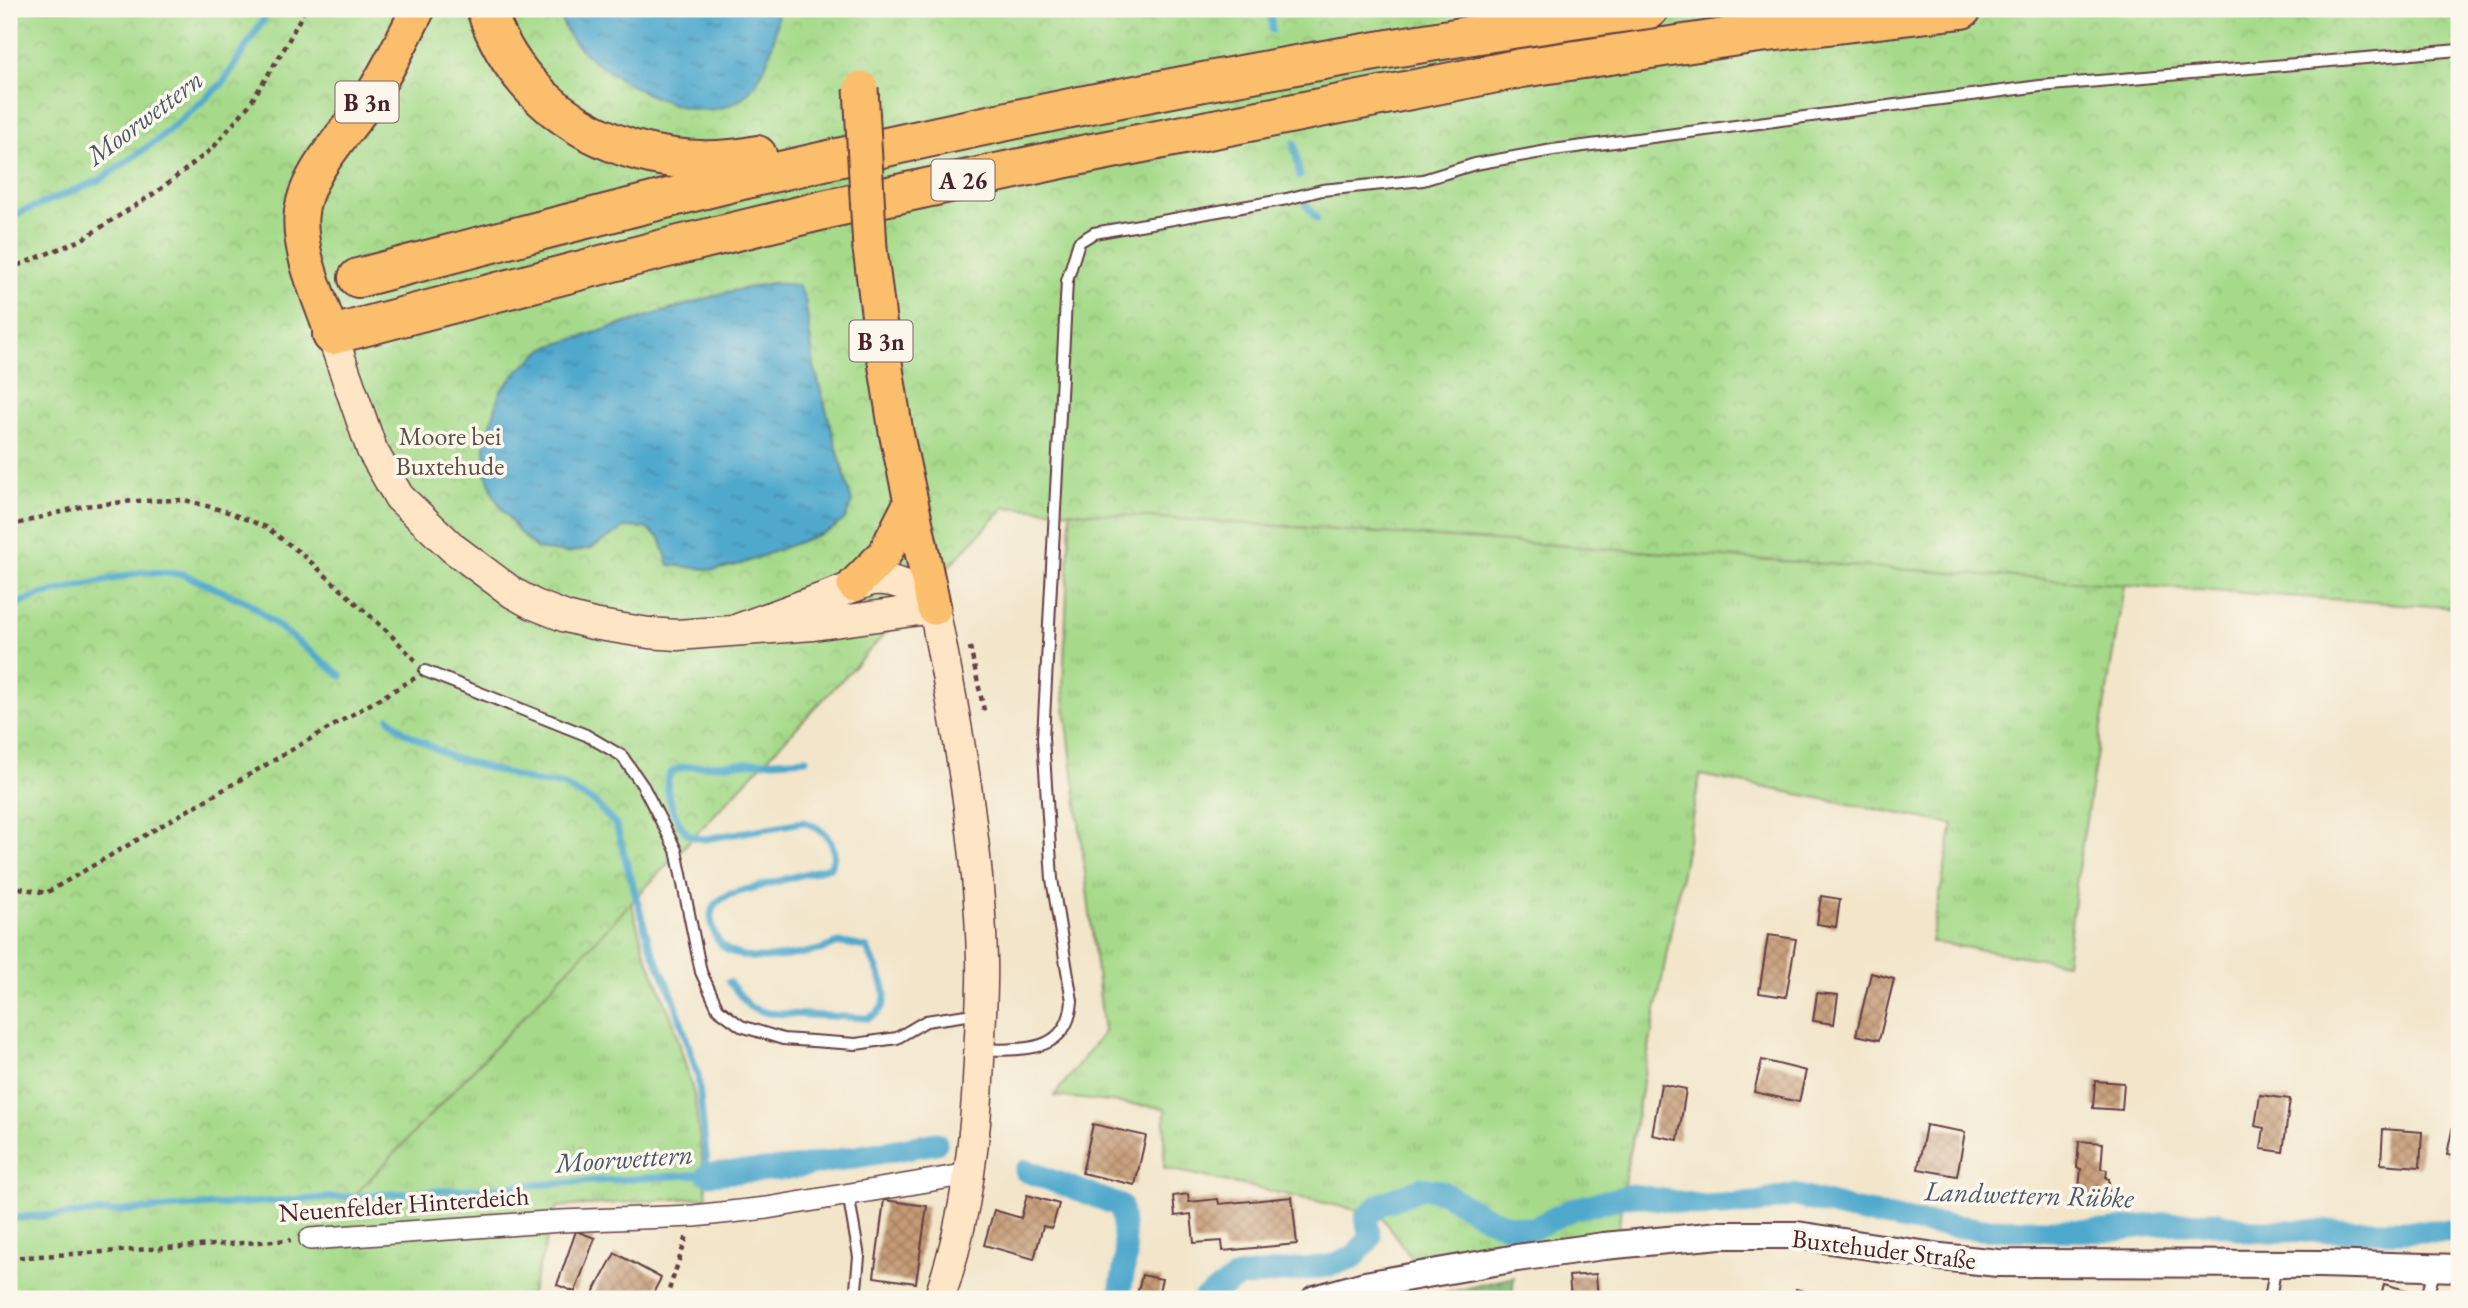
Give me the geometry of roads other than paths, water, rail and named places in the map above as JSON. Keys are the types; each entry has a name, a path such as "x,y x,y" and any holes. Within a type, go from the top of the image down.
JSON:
{"highway":[{"path":"486,9 492,27 517,69 546,101 570,122 598,138 624,148 659,157 698,162 719,162 754,156 1072,86 1275,59"},
{"name":"A 26","path":"358,278 775,172 1097,103 1275,59 1348,36 1524,26 1648,9"},
{"name":"A 26","path":"332,335 832,208 1067,158 1522,68 1752,34 1962,9"}],"main road":[{"name":"B 3n","path":"332,335 302,240 301,216 304,198 316,173 371,96 418,9"},
{"name":"B 3n","path":"861,88 870,249 896,432 911,504"},
{"path":"332,335 372,450 390,485 421,521 486,574 533,604 593,624 677,635 813,625 934,608"},
{"path":"854,584 884,555 911,504"},
{"path":"911,504 959,740 979,904 981,1013 974,1137 953,1254 939,1299"},
{"path":"738,629 854,584 872,580 891,580 914,590 934,608"}],"street":[{"name":"Neuenfelder Hinterdeich","path":"310,1239 561,1221 694,1216 767,1208 969,1174"},
{"name":"Buxtehuder Straße","path":"1315,1299 1365,1285 1517,1258 1604,1246 1720,1235 1797,1235 1998,1263 2447,1267"}],"lane":[{"path":"979,1050 1020,1049 1039,1045 1056,1038 1064,1031 1071,1017 1072,1001 1052,879 1043,738 1067,281 1079,242 1094,233 1287,200 1322,190 1423,180 1475,164 1553,150 2040,86 2459,50"},
{"path":"425,671 586,735 622,756 643,786 676,850 701,972 718,1009 741,1026 783,1039 856,1044 897,1038 926,1021 981,1013"},
{"path":"848,1193 859,1257 855,1299"},
{"path":"2270,1299 2276,1264"},
{"path":"2426,1299 2447,1267"}],"water":[{"path":"558,9 778,9 770,54 756,82 747,94 735,102 720,108 703,110 662,100 641,91 602,67 571,38"},
{"path":"772,283 798,285 805,299 814,366 852,502 845,519 831,530 741,564 715,570 669,565 660,538 645,528 626,527 591,548 567,553 537,549 518,531 495,498 486,474 485,446 500,392 519,370 545,348 727,292"}],"waterway":[{"name":"Moorwettern","path":"9,217 100,180 159,139 223,83 270,9"},
{"path":"1270,9 1272,30"},
{"path":"1294,143 1300,176"},
{"path":"1306,205 1317,219"},
{"name":"Moorwettern","path":"9,607 40,595 143,572 183,574 249,603 341,676"},
{"name":"Moorwettern","path":"9,1218 708,1174 698,1076 674,999 649,943 616,825 594,802 561,784 535,782 451,757 404,732 389,718"},
{"path":"729,982 750,1007 767,1013 868,1018 883,1005 884,986 867,948 840,943 787,956 752,958 736,954 724,947 715,935 711,912 717,902 731,894 830,867 834,852 823,833 803,822 705,839 696,838 684,829 668,794 669,777 673,771 683,767 806,759"},
{"name":"Landwettern Rübke","path":"708,1174 793,1168 936,1143"},
{"name":"Landwettern Rübke","path":"1026,1171 1121,1206 1126,1256 1119,1299"},
{"name":"Landwettern Rübke","path":"1204,1299 1238,1277 1329,1266 1354,1257 1370,1238 1366,1218 1379,1205 1422,1188 1441,1191 1481,1215 1506,1225 1532,1229 1573,1209 1632,1195 1705,1206 1756,1203 1793,1195 1916,1222 1980,1229 2106,1231 2162,1224 2214,1222 2249,1231 2459,1231"}],"park label":[{"name":"Moore bei Buxtehude","path":"450,450"}]}
